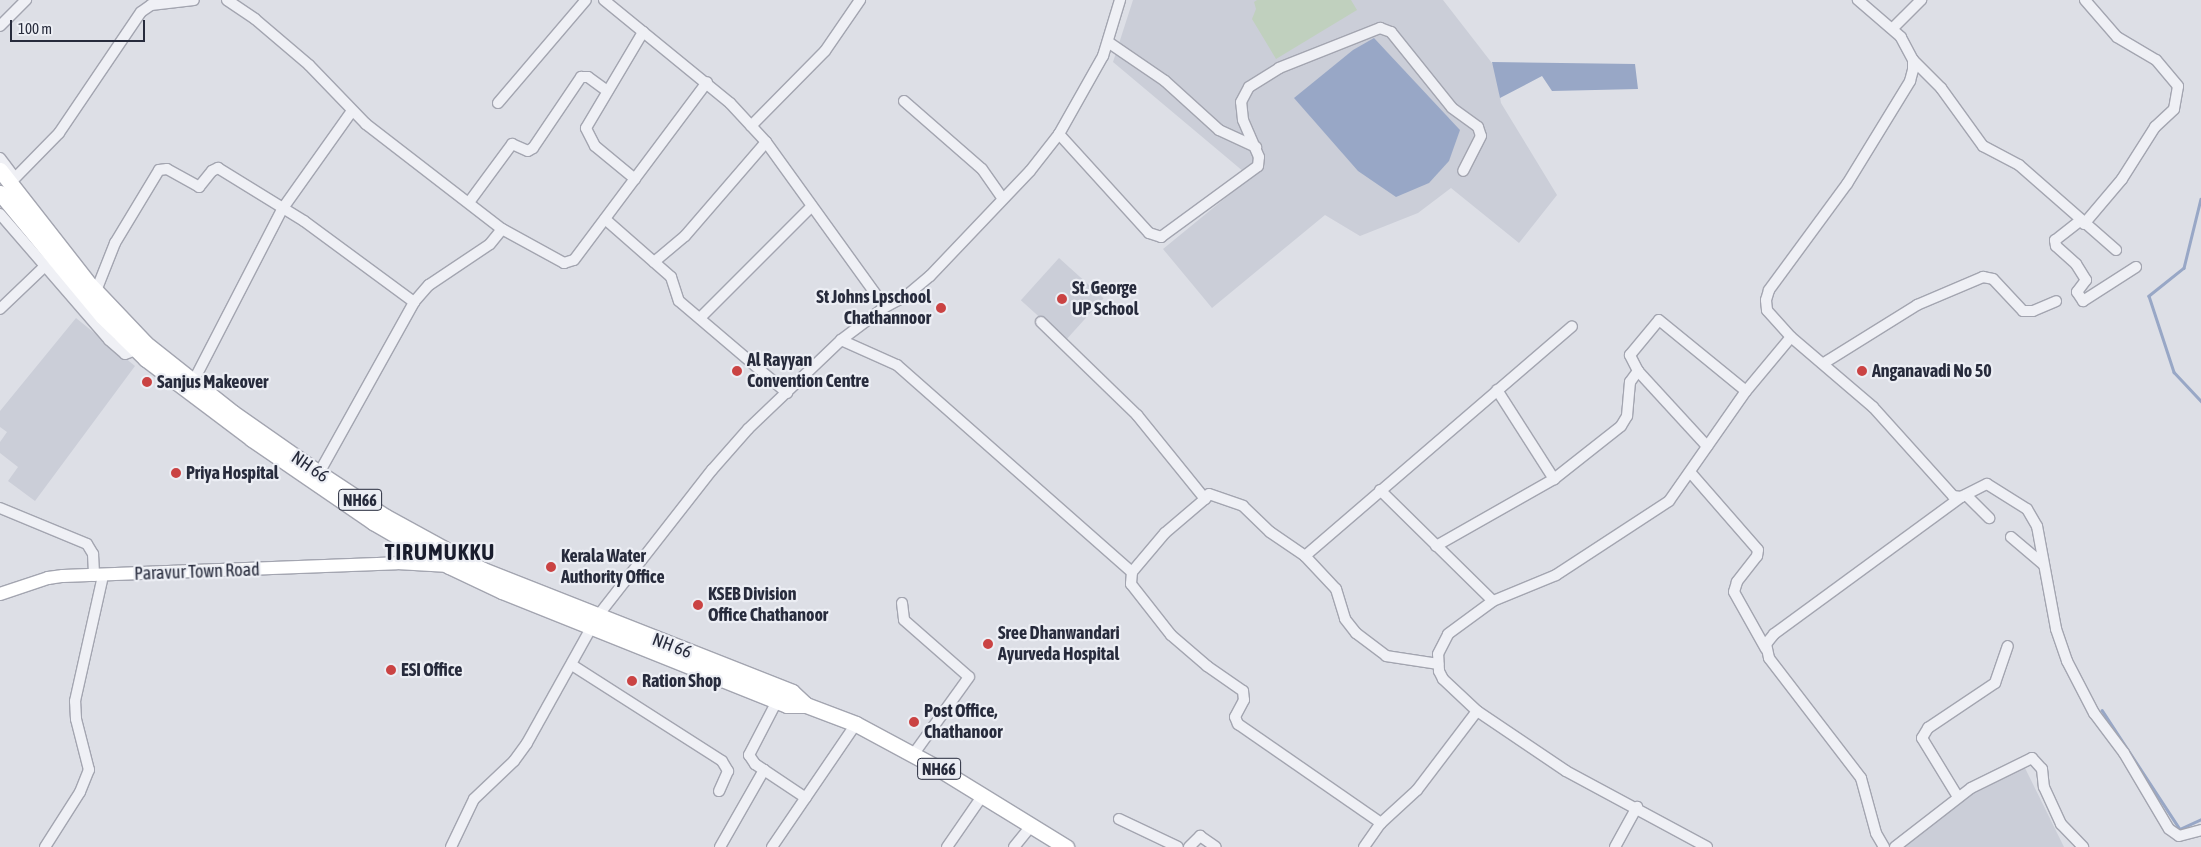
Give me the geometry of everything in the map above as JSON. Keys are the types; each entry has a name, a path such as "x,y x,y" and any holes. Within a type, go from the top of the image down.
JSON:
{"highway":[{"name":"NH 66","path":"0,170 96,291 145,343 193,382 319,473 386,517 483,570 595,622 788,706 806,705"},
{"name":"NH 66","path":"0,193 76,286 136,350 202,403 325,491 416,548 449,566 595,622 792,692 806,705 856,724 914,755 983,795 1066,847"}],"main road":[{"path":"397,563 416,548"},
{"name":"Paravur Town Road","path":"0,594 48,578 397,563 449,566"}],"street":[{"path":"0,26 26,0"},
{"path":"15,178 59,133 141,12 151,5 194,0"},
{"path":"227,0 241,3 309,65 352,111 470,201 502,229 557,261 570,263 707,82"},
{"path":"498,103 586,0"},
{"path":"604,0 707,82 766,142 885,306"},
{"path":"751,126 825,51 860,0"},
{"path":"451,847 474,799 514,761 572,665 595,622 712,470 748,429 841,340 885,306 906,296 930,276 1002,198 1030,172 1059,134 1108,42 1120,0"},
{"path":"1858,0 1894,28 1913,60 1940,88 1983,146 2019,165 2116,250"},
{"path":"1894,28 1921,0"},
{"path":"2085,0 2116,37 2156,60 2178,86 2174,109 2156,126 2122,179 2082,222 2055,240 2056,246 2076,264 2086,280 2077,292 2083,301 2136,267"},
{"path":"1059,134 1156,238 1168,234 1255,169 1260,162 1256,147 1242,114 1241,102 1249,87 1279,68 1380,28 1391,32 1452,108 1478,127 1481,136 1463,170"},
{"path":"635,179 594,146 586,134 588,122 643,32"},
{"path":"1108,42 1165,81 1219,130 1256,147"},
{"path":"1913,60 1910,81 1847,184 1769,290 1766,300 1768,310 1791,337 1824,363 1873,407 1950,494 1964,496 1989,518"},
{"path":"470,201 512,144 528,151 533,148 581,77 586,76 607,91"},
{"path":"904,101 982,169 1002,198"},
{"path":"193,382 283,208 352,111"},
{"path":"654,262 685,236 766,142"},
{"path":"0,158 36,206 36,217"},
{"path":"96,291 114,243 154,175 162,168 199,187 212,171 218,168 283,208 414,302"},
{"path":"700,318 812,206"},
{"path":"0,214 44,267 123,352 128,354 136,350"},
{"path":"605,219 674,280 679,301 787,393"},
{"path":"319,473 414,302 429,285 490,244 502,229"},
{"path":"0,309 44,267"},
{"path":"1824,363 1918,305 1984,277 1993,279 2023,311 2032,311 2056,301"},
{"path":"1706,446 1638,371 1630,355 1662,320 1746,391"},
{"path":"1041,322 1137,415 1205,498"},
{"path":"1305,556 1572,326"},
{"path":"1706,847 1638,807 1566,771 1477,711 1443,679 1438,664 1440,647 1448,634 1493,601 1556,575 1669,501 1746,391 1791,337"},
{"path":"841,340 897,365 1132,572"},
{"path":"1436,546 1554,479 1625,421 1630,382 1638,371"},
{"path":"1497,390 1554,479"},
{"path":"1690,472 1758,550 1736,582 1734,592 1766,649 1768,658 1861,778 1876,834 1884,847"},
{"path":"1766,649 1774,634 1964,496 1987,484 2022,505 2034,519 2056,629 2067,661 2094,713 2124,753 2168,829 2179,836 2201,830"},
{"path":"1380,490 1493,601"},
{"path":"1382,823 1238,724 1234,717 1244,700 1242,690 1207,666 1171,635 1131,584 1132,572 1165,533 1209,494 1243,506 1270,532 1305,556 1336,589 1345,619 1356,633 1386,656 1438,664"},
{"path":"0,508 87,544 93,554 98,576 75,701 76,719 88,770 80,792 45,847"},
{"path":"2011,537 2043,564"},
{"path":"902,603 904,620 969,677 914,755"},
{"path":"1958,797 1922,738 1928,728 1995,683 2008,646"},
{"path":"572,665 722,761 728,771 719,791"},
{"path":"777,701 749,752 751,760 806,798"},
{"path":"1364,847 1382,823 1418,790 1477,711"},
{"path":"772,847 856,724"},
{"path":"1895,847 1958,797 2032,758 2042,769 2044,787 2061,824 2083,847"},
{"path":"720,847 764,770"},
{"path":"947,847 983,795"},
{"path":"1615,847 1638,807"},
{"path":"1119,818 1178,847"},
{"path":"1014,847 1032,825"},
{"path":"1189,847 1200,836 1216,847"}],"shaded area":[{"path":"1133,0 1443,0 1495,67 1501,103 1557,195 1519,243 1451,188 1418,213 1360,236 1325,215 1212,308 1163,249 1246,181 1244,172 1113,62"},
{"name":"St. George UP School","path":"1059,258 1104,298 1065,341 1021,300"},
{"path":"76,318 135,366 35,501 8,481 18,467 0,453 0,442 7,432 0,427 0,411"},
{"path":"2024,766 2064,847 1901,847 1975,790"}],"green space":[{"path":"1257,0 1351,0 1357,10 1276,59 1252,19 1256,9 1254,2"}],"water":[{"path":"1374,38 1460,130 1449,161 1429,183 1396,197 1358,171 1294,98 1353,50"},
{"path":"1492,62 1635,64 1638,89 1552,91 1542,76 1500,98"}],"waterway":[{"path":"2201,199 2184,268 2149,296 2174,372 2201,401"},
{"path":"2102,710 2180,829 2201,819"}],"place":[{"name":"St. George UP School","path":"1062,299"},
{"name":"St Johns Lpschool Chathannoor","path":"941,308"},
{"name":"Al Rayyan Convention Centre","path":"737,371"},
{"name":"Anganavadi No 50","path":"1862,371"},
{"name":"Sanjus Makeover","path":"147,382"},
{"name":"Priya Hospital","path":"176,473"},
{"name":"Kerala Water Authority Office","path":"551,567"},
{"name":"KSEB Division Office Chathanoor","path":"698,605"},
{"name":"Sree Dhanwandari Ayurveda Hospital","path":"988,644"},
{"name":"ESI Office","path":"391,670"},
{"name":"Ration Shop","path":"632,681"},
{"name":"Post Office, Chathanoor","path":"914,722"}],"district":[{"name":"TIRUMUKKU","path":"440,553"}]}
